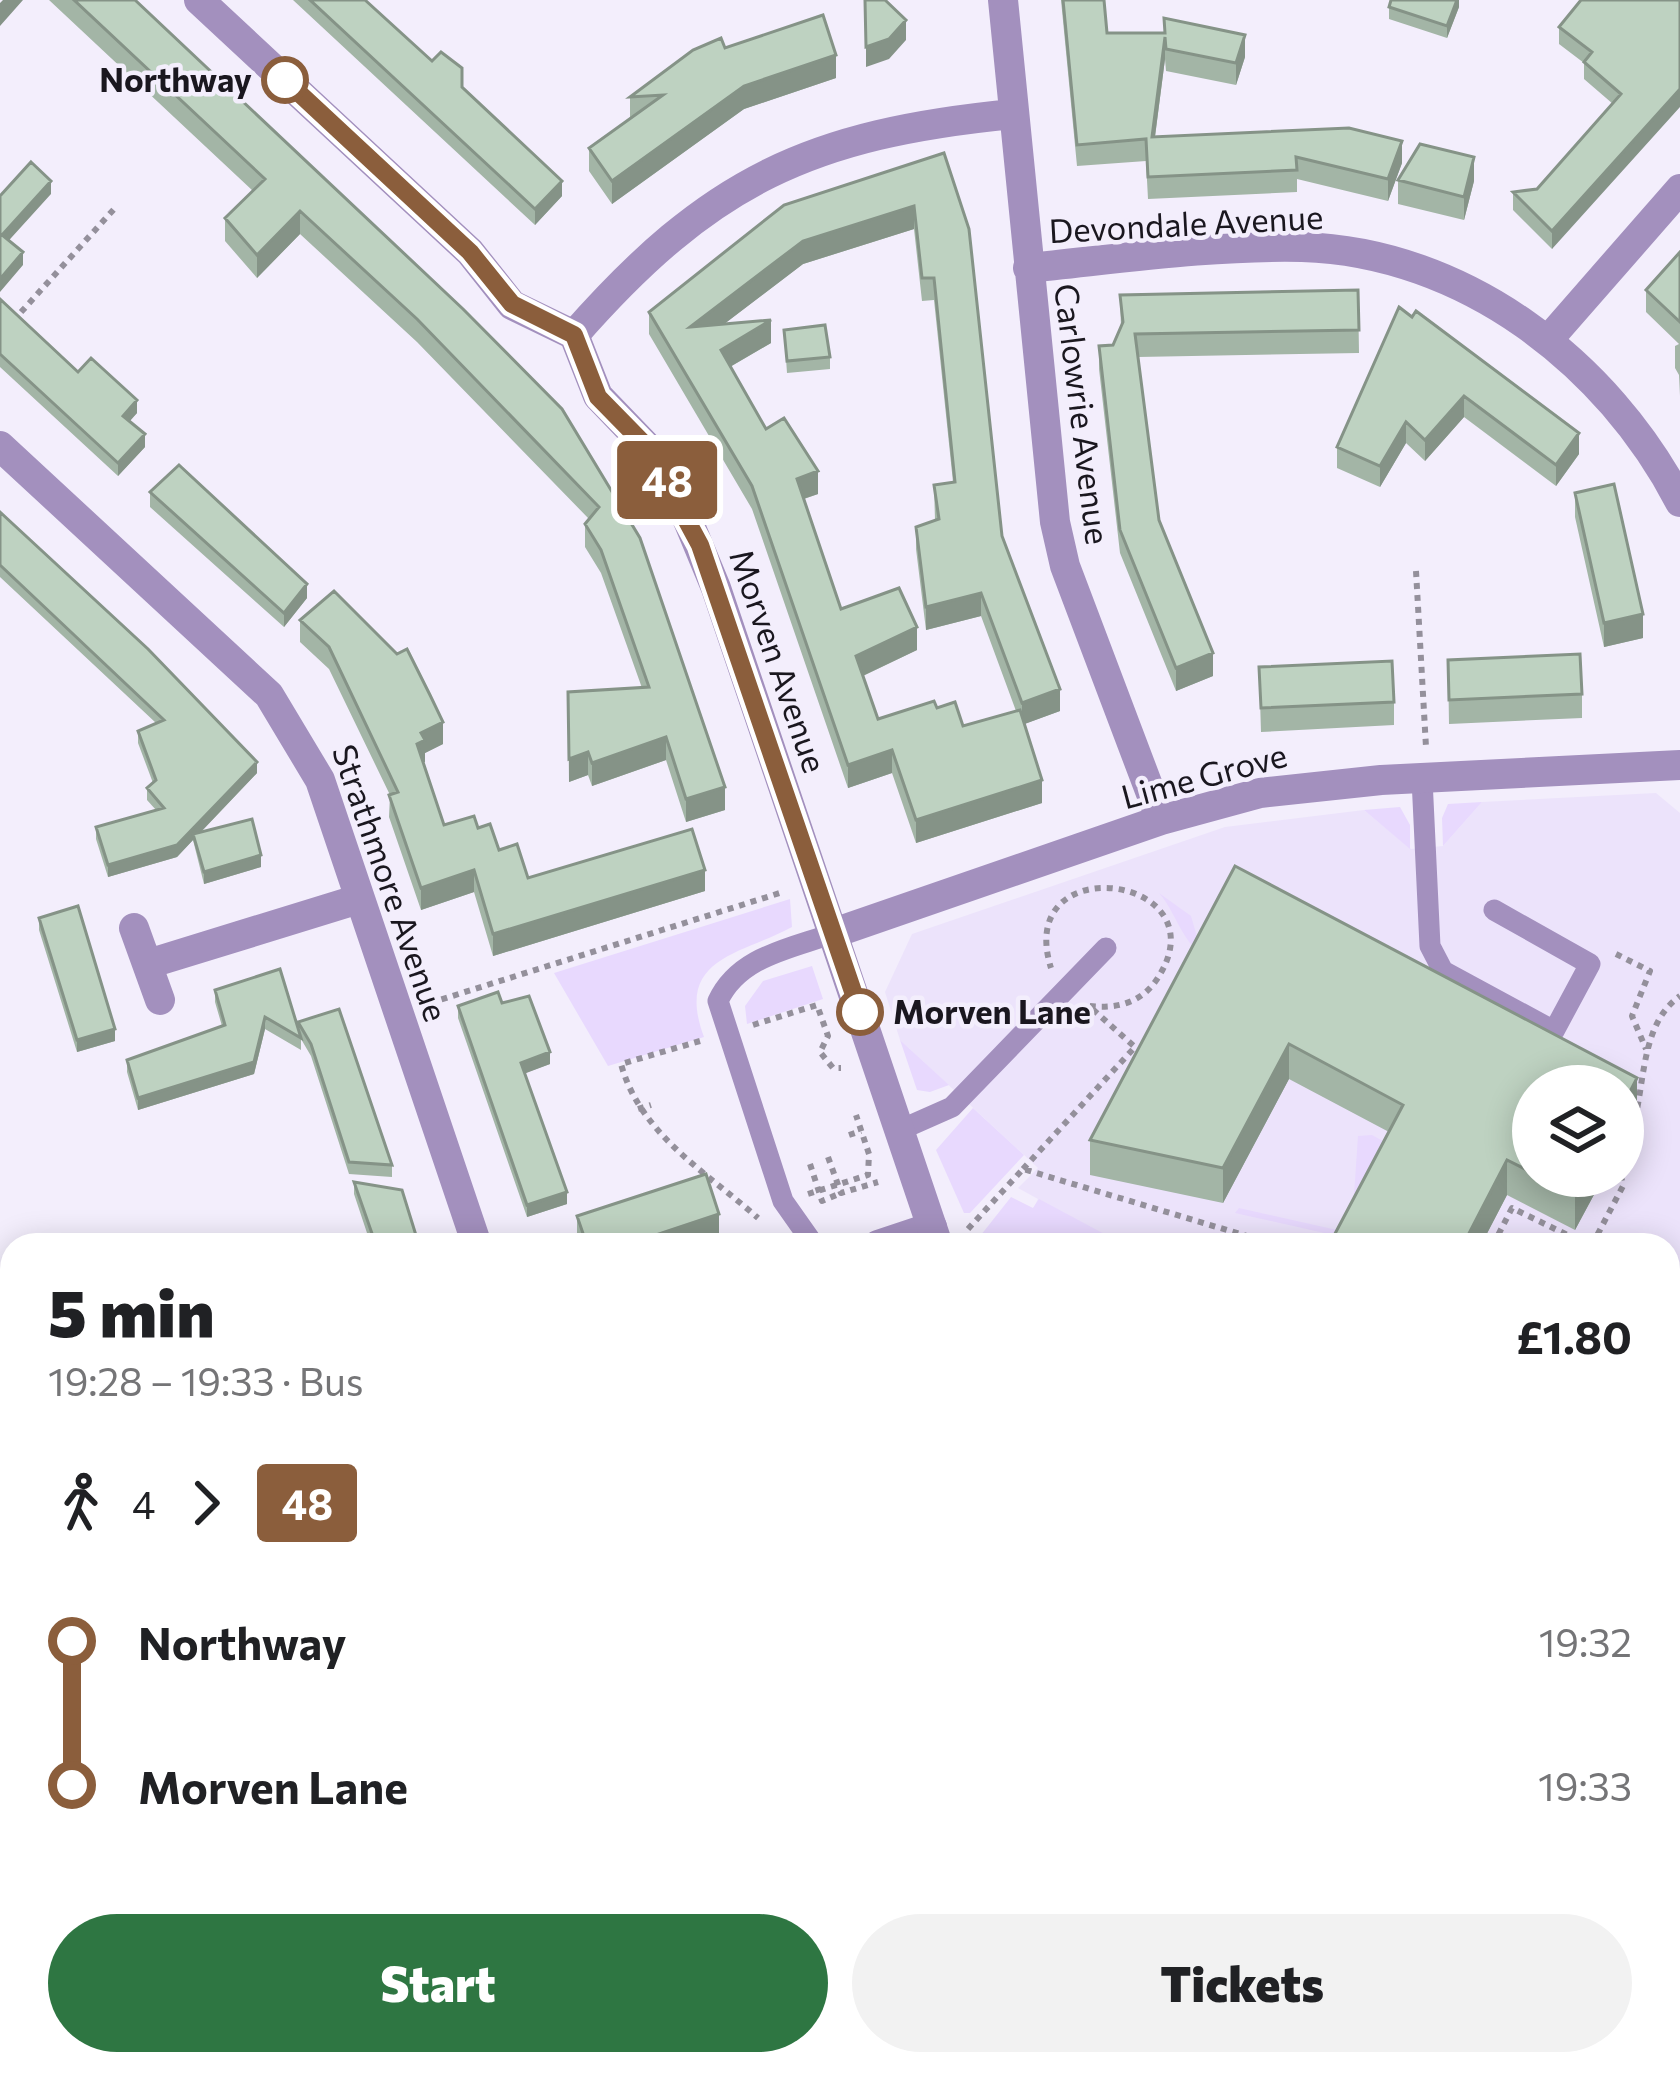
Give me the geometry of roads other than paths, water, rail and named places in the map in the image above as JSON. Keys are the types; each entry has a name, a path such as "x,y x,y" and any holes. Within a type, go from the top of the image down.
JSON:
{"street":[{"path":"199,0 470,252 512,304 574,335 660,244 711,204 767,171 853,138 1013,114"},
{"name":"Carlowrie Avenue","path":"1003,0 1049,488 1065,566 1161,820"},
{"path":"1548,340 1680,189"},
{"name":"Devondale Avenue","path":"1028,268 1265,249 1338,251 1459,288 1548,340 1636,430 1680,502"},
{"name":"Morven Avenue","path":"574,335 598,397 647,447 700,545 899,1130 943,1233"},
{"name":"Strathmore Avenue","path":"0,446 277,705 320,779 473,1233"},
{"name":"Lime Grove","path":"834,933 1161,820 1259,793 1680,765"},
{"path":"148,964 358,899"},
{"path":"134,928 160,1000"}],"lane":[{"path":"1425,779 1430,946 1443,971 1554,1031 1590,964 1494,910"},
{"path":"806,1233 783,1201 718,1001 734,974 834,933"},
{"path":"899,1130 952,1107 1106,948"}],"place":[{"name":"Northway","path":"285,80"},
{"name":"Morven Lane","path":"860,1012"}]}
